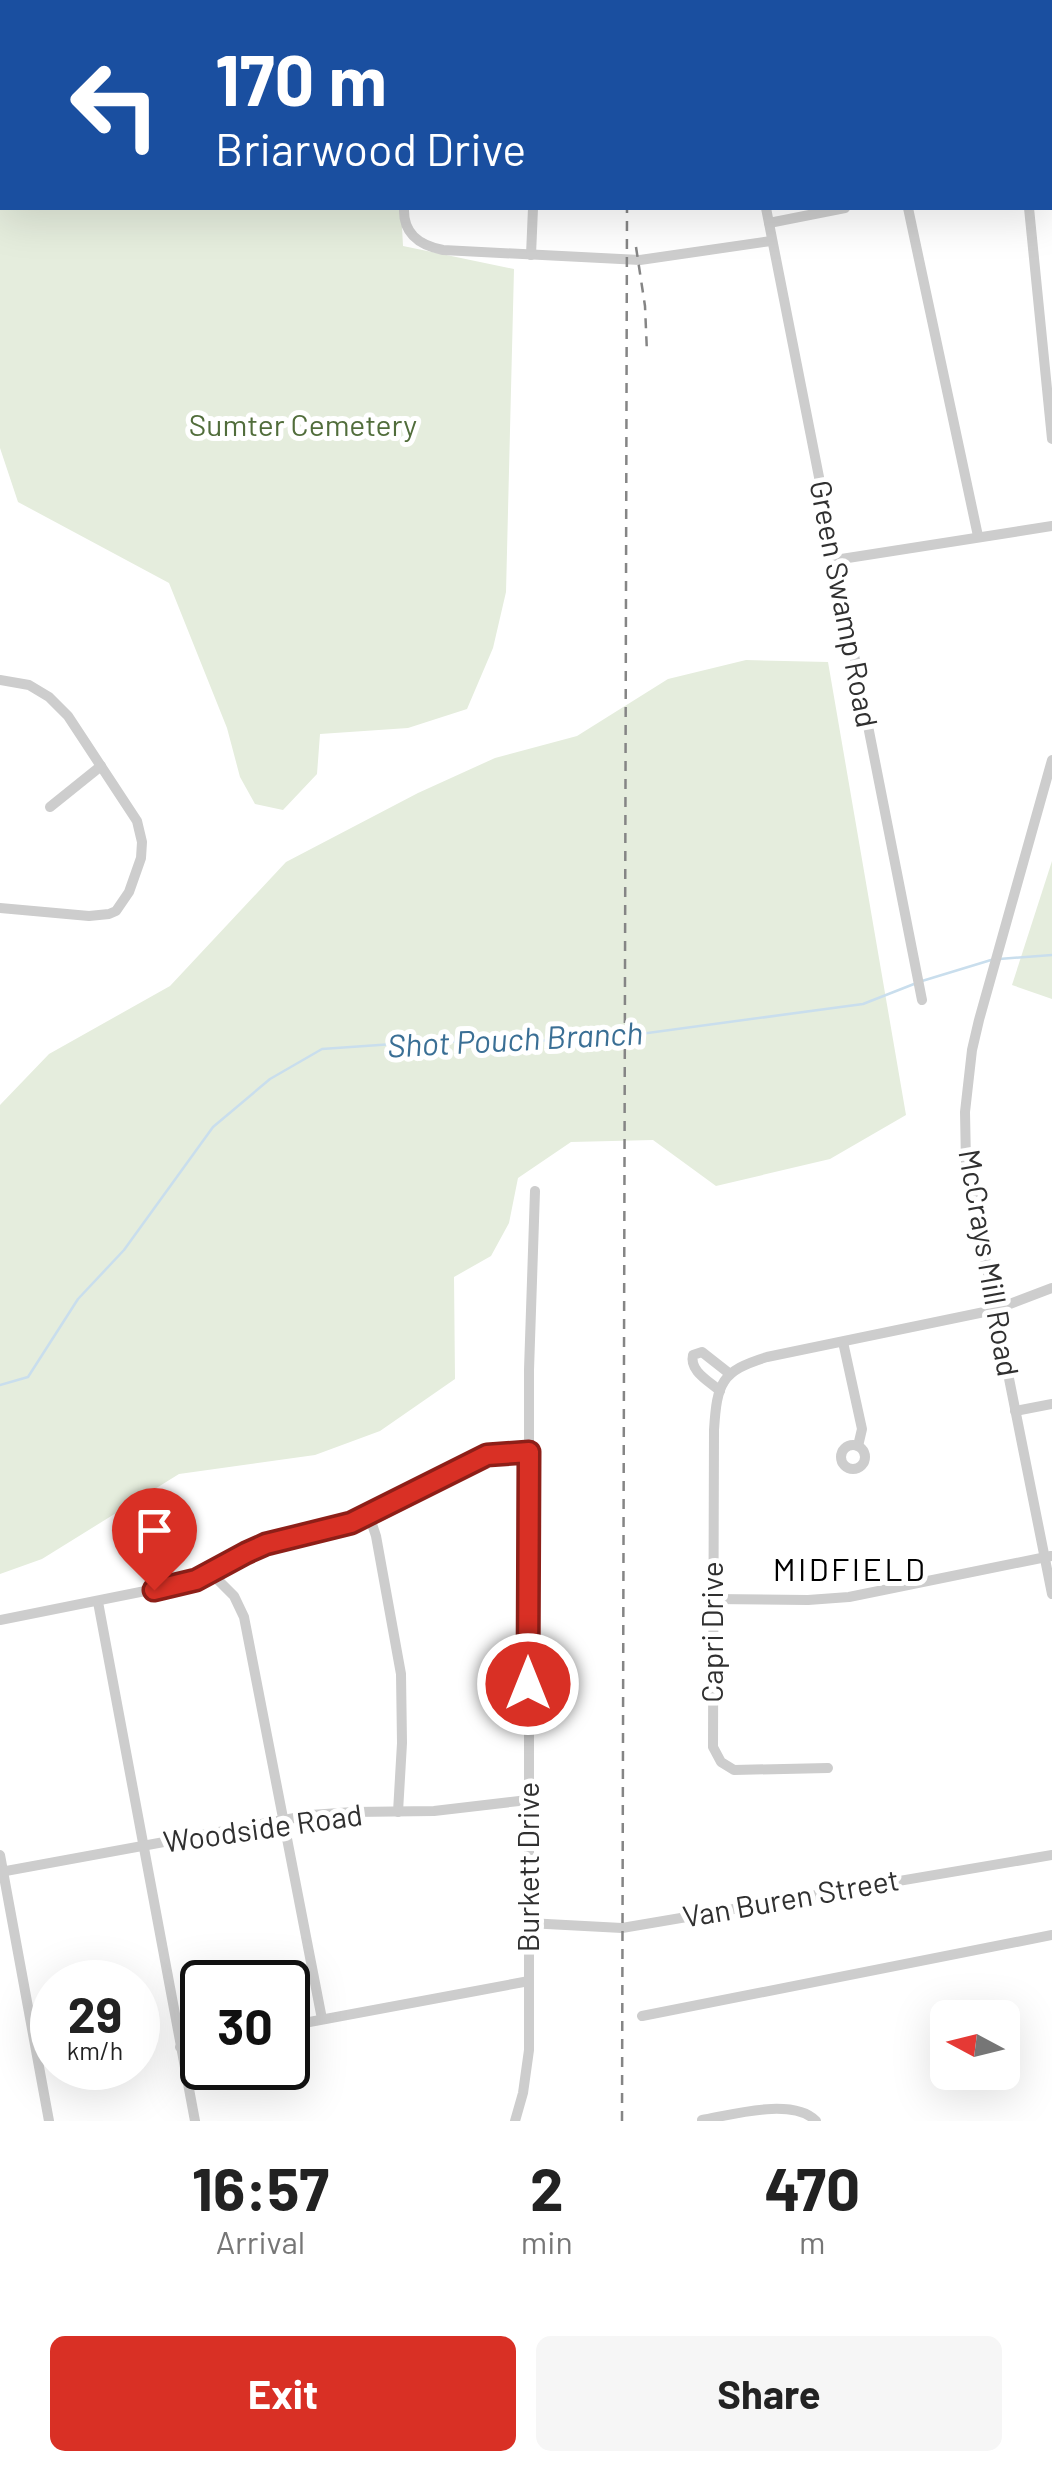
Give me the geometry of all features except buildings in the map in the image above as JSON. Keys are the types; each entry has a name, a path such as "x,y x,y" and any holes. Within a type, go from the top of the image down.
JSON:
{"street":[{"path":"404,210 405,224 413,237 442,250 640,260 771,241"},
{"path":"531,255 532,210"},
{"name":"Green Swamp Road","path":"766,210 920,988"},
{"path":"769,222 834,210"},
{"path":"908,210 978,536"},
{"path":"1029,210 1052,439"},
{"path":"835,560 1052,526"},
{"path":"0,680 29,685 68,716 137,821 142,842 141,858 129,892 110,914 89,916 0,908"},
{"name":"McCrays Mill Road","path":"1052,760 987,989 972,1050 965,1112 969,1187 1049,1557 1052,1594"},
{"path":"50,807 101,766"},
{"name":"Burkett Drive","path":"515,2121 528,2069 529,1370 534,1191"},
{"path":"720,1390 694,1368 693,1354 706,1354 730,1374 767,1358 994,1310 1052,1288"},
{"path":"844,1342 862,1429 858,1446"},
{"name":"Capri Drive","path":"730,1374 720,1390 714,1430 714,1747 721,1762 734,1770 828,1768"},
{"path":"1015,1411 1052,1404"},
{"path":"0,1620 182,1584 266,1544 322,1532 369,1515 479,1458 529,1452"},
{"path":"369,1515 401,1674 398,1812"},
{"path":"713,1599 849,1597 1049,1557"},
{"path":"211,1573 234,1596 244,1617 322,2019"},
{"path":"98,1602 180,2047"},
{"name":"Woodside Road","path":"2,1871 311,1815 434,1811 528,1800"},
{"path":"0,1855 48,2121"},
{"name":"Van Buren Street","path":"528,1923 622,1928 1052,1856"},
{"path":"642,2016 1052,1935"},
{"path":"310,2021 529,1981"},
{"path":"189,2090 196,2121"},
{"path":"702,2120 786,2109 801,2111 816,2121"}],"green space":[{"name":"Sumter Cemetery","path":"0,210 401,210 403,246 514,269 506,592 493,648 467,709 408,728 320,734 317,774 283,810 255,804 240,777 227,728 169,583 18,502 0,448"},
{"path":"746,660 828,662 906,1115 830,1159 716,1186 653,1140 571,1142 518,1178 509,1223 491,1256 454,1277 455,1379 380,1431 315,1455 179,1474 42,1559 0,1574 0,1105 49,1054 170,986 286,862 495,758 577,736 668,679"},
{"path":"1052,861 1052,999 1012,985"}],"waterway":[{"name":"Shot Pouch Branch","path":"999,959 1052,955"},
{"name":"Shot Pouch Branch","path":"922,981 991,960"},
{"name":"Shot Pouch Branch","path":"0,1385 28,1377 78,1299 124,1250 213,1127 270,1079 322,1049 422,1042 596,1040 863,1004 914,984"}],"railway":[{"path":"622,2121 627,210"},
{"path":"636,247 647,353"}],"district":[{"name":"MIDFIELD","path":"850,1570"}],"route":[{"path":"154,1590 196,1580 266,1544 351,1523 487,1455 529,1452 528,1684"}]}
